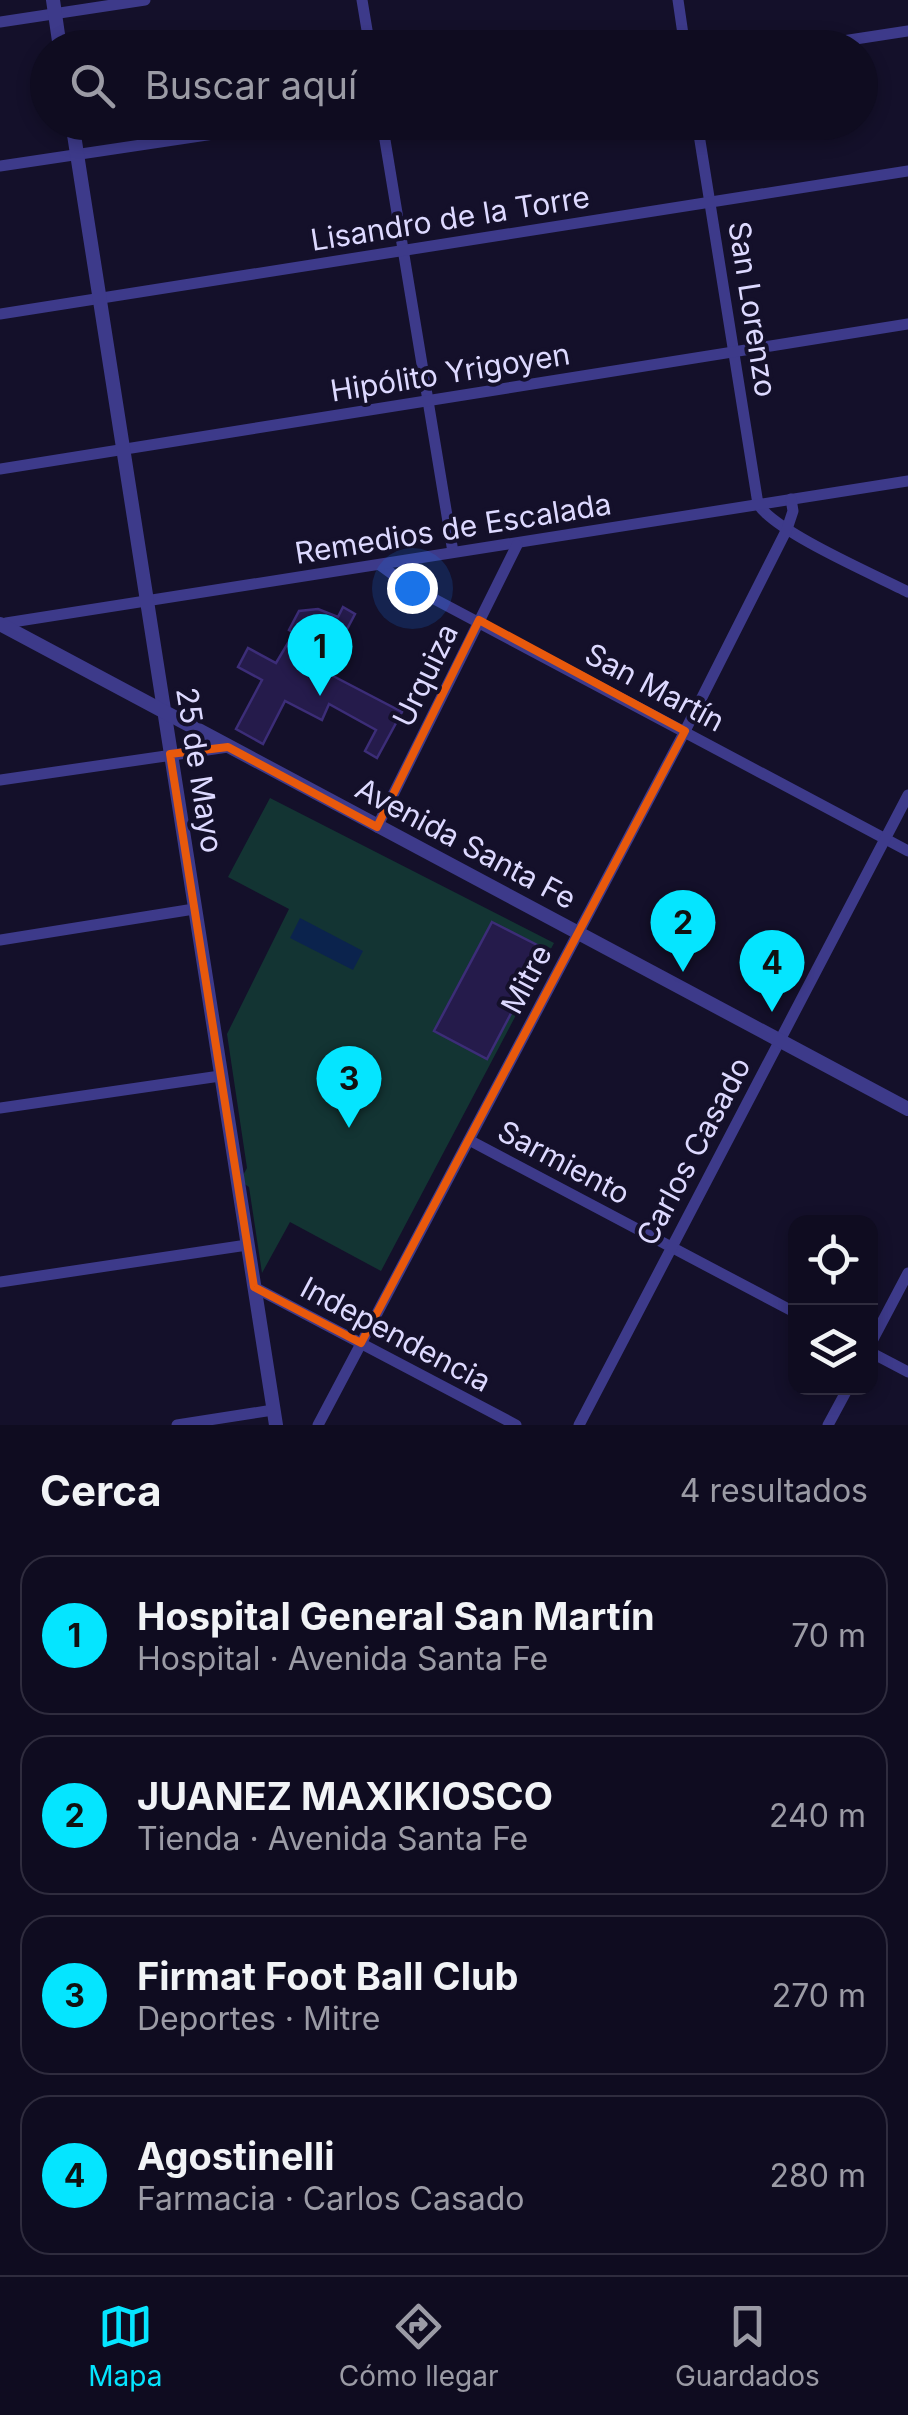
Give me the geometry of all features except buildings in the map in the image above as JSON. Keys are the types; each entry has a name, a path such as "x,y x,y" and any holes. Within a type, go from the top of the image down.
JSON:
{"street":[{"path":"0,22 54,6 145,0"},
{"path":"362,0 367,30"},
{"path":"678,0 682,30"},
{"path":"878,36 908,31"},
{"name":"25 de Mayo","path":"75,140 275,1418"},
{"path":"0,166 176,140"},
{"path":"385,140 453,552"},
{"name":"San Lorenzo","path":"700,140 758,504"},
{"name":"Lisandro de la Torre","path":"0,314 908,172"},
{"name":"Hipólito Yrigoyen","path":"0,468 908,324"},
{"name":"Remedios de Escalada","path":"3,624 908,481"},
{"name":"Mitre","path":"318,1425 685,731 787,529 793,511 791,499"},
{"path":"758,504 765,515 787,529 908,592"},
{"name":"Urquiza","path":"377,827 517,544"},
{"name":"San Martín","path":"380,564 406,584 908,851"},
{"name":"Avenida Santa Fe","path":"3,624 908,1109"},
{"path":"0,780 228,747"},
{"name":"Carlos Casado","path":"579,1425 908,794"},
{"path":"0,940 194,909"},
{"path":"0,1108 220,1076"},
{"name":"Sarmiento","path":"469,1140 788,1308"},
{"path":"0,1282 248,1246"},
{"path":"878,1332 908,1274"},
{"name":"Independencia","path":"254,1287 516,1425"},
{"path":"878,1353 908,1372"},
{"path":"828,1425 844,1395"},
{"path":"177,1425 275,1418"}],"highlighted area":[{"path":"479,620 685,731 361,1343 254,1287 170,754 228,747 377,827"}],"green space":[{"path":"270,798 554,943 381,1271 290,1222 262,1273 249,1187 240,1181 247,1168 227,1034 289,909 228,877"}],"water":[{"path":"300,918 363,951 353,970 290,938"}],"place":[{"name":"Hospital General San Martín","path":"320,696"},
{"name":"JUANEZ MAXIKIOSCO","path":"683,972"},
{"name":"Agostinelli","path":"772,1012"},
{"name":"Firmat Foot Ball Club","path":"349,1128"}]}
